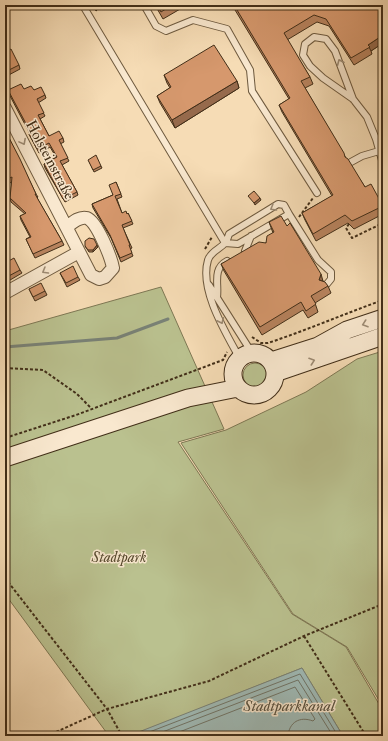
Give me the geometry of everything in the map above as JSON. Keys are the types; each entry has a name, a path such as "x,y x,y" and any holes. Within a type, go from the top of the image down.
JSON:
{"main road":[{"path":"273,367 318,346 347,330 383,318"},
{"path":"273,367 383,336"},
{"path":"239,353 266,356 273,367 272,386 262,394 249,394 236,382 236,364 239,353"},
{"path":"5,458 188,398 207,387 236,382"}],"street":[{"name":"Holsteinstraße","path":"5,108 91,275 99,279 105,277 113,268 112,260 94,222 86,218 77,219 67,227"},
{"path":"5,293 79,252"}],"lane":[{"path":"85,5 89,15 225,243"},
{"path":"144,5 156,26 166,31 193,20 227,29 250,70 252,91 317,193"},
{"path":"353,99 335,51 326,39 314,37 304,44 303,55 310,66 323,78 353,99 367,117 376,139 383,164"},
{"path":"351,162 362,156 379,151"},
{"path":"239,353 211,299 207,273 209,260 215,250 225,243 229,234 281,204 318,260 331,272 331,279 326,285"},
{"path":"225,243 238,244 289,214"},
{"path":"259,216 266,227"},
{"path":"240,254 251,236"},
{"path":"218,297 216,279 218,270 224,263 252,247"},
{"path":"208,284 218,297 239,353"}],"path":[{"path":"293,222 299,217 317,193"},
{"path":"349,224 346,228 352,238 383,223"},
{"path":"204,251 211,240 212,236 210,230 215,227"},
{"path":"251,336 261,343 268,343 316,327 340,316 383,300"},
{"path":"5,438 239,353"},
{"path":"5,368 43,370 77,394 91,408"},
{"path":"5,578 107,709 122,736"},
{"path":"47,736 107,709 209,681 304,636 383,604"},
{"path":"304,636 366,736"}],"green space":[{"name":"Stadtpark","path":"161,287 224,429 178,442 292,614 346,647 383,711 383,736 343,736 302,668 131,736 109,736 5,594 5,331"},
{"path":"383,351 383,707 347,647 293,614 181,443 226,430 306,392 357,359"},
{"path":"255,363 264,366 267,375 264,384 255,387 246,384 243,375 246,366"}],"water":[{"name":"Stadtparkkanal","path":"302,668 343,736 311,736 304,734 301,736 131,735"}],"building":[{"path":"157,5 172,5 161,12"},
{"path":"234,5 383,5 383,35 368,45 370,47 351,58 326,19 314,15 284,33 310,77 301,81 345,157 348,159 365,187 371,184 383,206 352,221 345,215 313,234 302,213 333,195 279,105 290,98"},
{"path":"214,45 237,81 172,120 157,96 171,87 164,75"},
{"path":"11,49 19,65 5,72 5,52"},
{"path":"21,84 24,89 31,86 34,90 41,87 45,95 37,99 44,113 38,115 49,136 59,131 63,138 59,140 68,158 60,161 77,192 63,199 44,164 57,157 49,143 37,149 29,134 31,133 8,90"},
{"path":"5,130 20,159 35,194 62,241 33,254 26,239 31,237 20,216 26,213 10,198 12,177 5,180 5,166 8,164 5,159"},
{"path":"96,155 101,166 93,170 88,160"},
{"path":"116,182 121,194 115,196 122,213 126,211 132,221 122,225 132,253 120,258 110,235 92,204 113,195 109,185"},
{"path":"254,191 260,198 254,203 248,196"},
{"path":"281,216 287,226 290,223 321,274 319,280 325,282 328,286 311,296 316,304 306,311 301,302 260,327 221,264 259,242 266,243 267,236 274,232 269,222"},
{"path":"89,238 94,239 97,245 93,250 88,250 85,246 85,241"},
{"path":"14,258 20,270 5,278 5,263"},
{"path":"73,266 78,277 66,283 60,273"},
{"path":"41,283 45,291 33,297 29,289"}],"waterway":[{"path":"5,347 117,338 168,319"}]}
